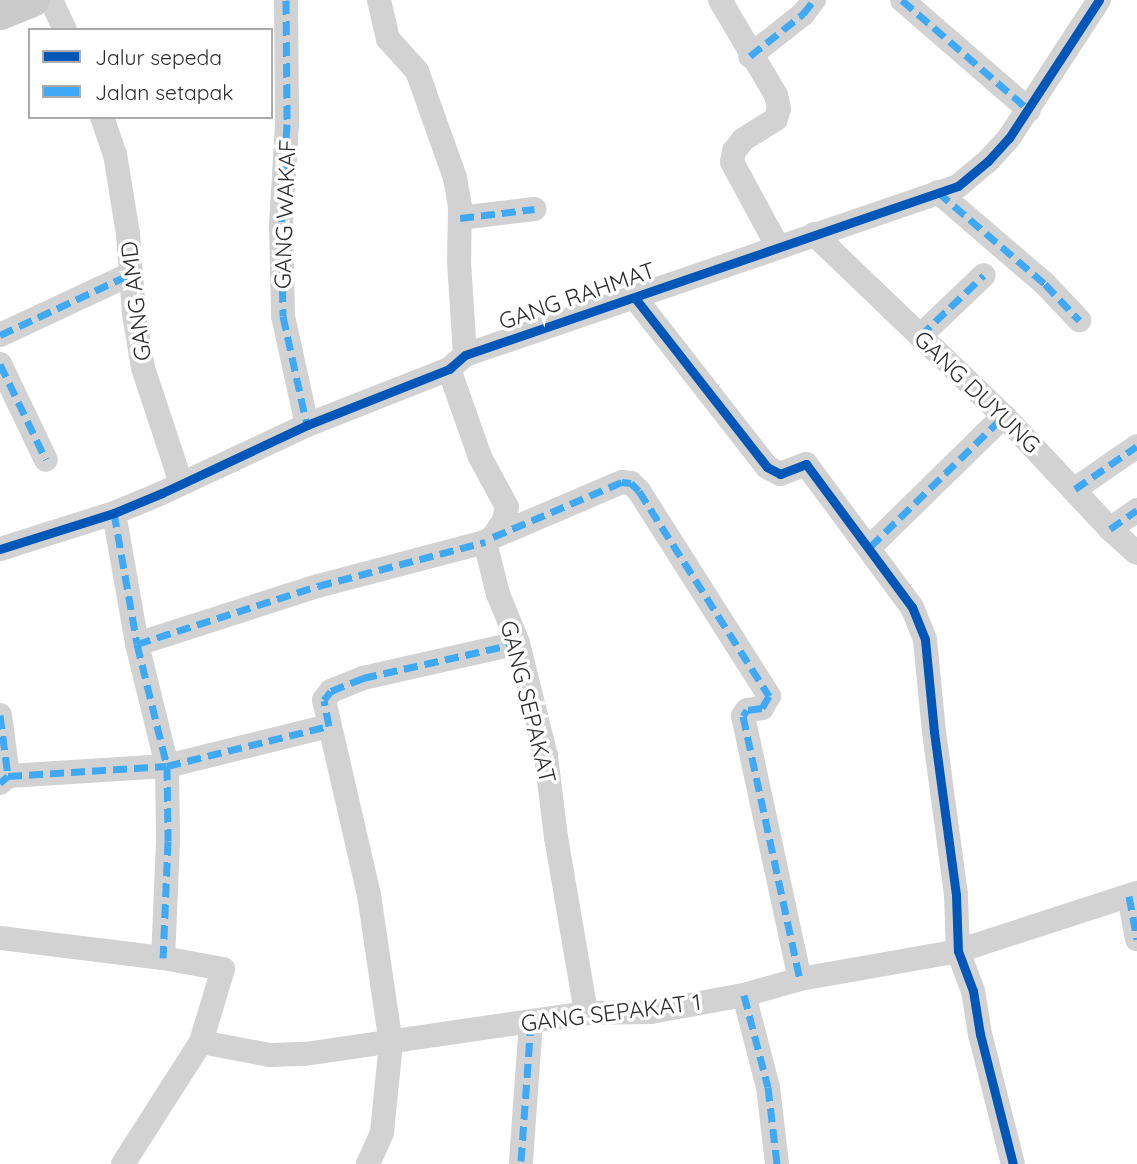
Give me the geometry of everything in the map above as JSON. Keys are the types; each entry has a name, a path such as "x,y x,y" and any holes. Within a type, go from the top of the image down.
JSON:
{"main road":[{"path":"0,13 32,0"}],"street":[{"path":"51,0 64,28"},
{"name":"GANG WAKAF","path":"286,0 288,124 281,225 283,316 307,425"},
{"path":"379,0 388,39 417,71 456,178 460,218 457,362 480,457 507,507 504,520 489,540"},
{"path":"720,0 750,56 776,95 779,109 776,119 743,140 734,151 732,162 778,247"},
{"path":"750,56 803,14 814,0"},
{"path":"902,0 1029,110"},
{"name":"GANG RAHMAT","path":"0,549 114,513 307,425 457,362 814,234 958,186 988,161 1029,110 1099,0"},
{"name":"GANG AMD","path":"103,119 116,154 143,368 181,483"},
{"path":"938,192 1036,276 1079,320"},
{"path":"460,218 534,209"},
{"name":"GANG DUYUNG","path":"814,234 1004,416 1110,529 1137,553"},
{"path":"0,335 131,274"},
{"path":"920,336 984,275"},
{"path":"635,298 767,467 780,474 806,464 912,607 925,640 934,732 956,895 958,951 973,991 980,1034 1013,1164"},
{"path":"0,364 46,460"},
{"path":"870,547 1004,416"},
{"path":"1075,489 1137,446"},
{"path":"137,644 318,586 489,540 622,482 631,483 639,491 769,696 762,708 747,710 743,716 800,979"},
{"path":"1110,529 1137,510"},
{"path":"114,513 137,644 167,766 168,841 163,958"},
{"name":"GANG SEPAKAT","path":"489,540 498,594 518,643 546,756 556,837 586,1013"},
{"path":"368,1164 382,1132 391,1044 369,895 324,700 331,691 363,678 518,643"},
{"path":"0,715 4,779 167,766 329,726"},
{"path":"1133,894 1137,939"},
{"name":"GANG SEPAKAT 1","path":"201,1042 270,1055 305,1054 391,1044 586,1013 651,1012 744,995 800,979 958,951 1133,894"},
{"path":"0,938 163,958 223,969 201,1042 123,1164"},
{"path":"744,995 768,1087 777,1164"},
{"path":"521,1161 531,1022"}],"marked path":[{"path":"286,0 287,124 281,225 283,316 307,425"},
{"path":"750,56 803,14 814,0"},
{"path":"902,0 1029,110"},
{"path":"938,192 1045,284 1079,320"},
{"path":"460,218 534,209"},
{"path":"0,335 131,274"},
{"path":"920,336 984,275"},
{"path":"0,364 46,460"},
{"path":"870,547 1004,416"},
{"path":"1075,489 1137,446"},
{"path":"493,537 622,482 631,483 639,491 769,696 762,708 747,710 743,716 800,979"},
{"path":"1110,529 1137,510"},
{"path":"114,513 137,644 167,766 168,841 163,958"},
{"path":"137,644 318,586 485,542"},
{"path":"8,776 167,766 329,726 324,700 331,691 363,678 518,643"},
{"path":"0,715 8,776 0,783"},
{"path":"1129,896 1137,939"},
{"path":"744,995 768,1087 777,1164"},
{"path":"521,1161 531,1022"}],"cycle path":[{"path":"0,549 114,513 162,493 307,425 449,369 465,355 958,186 988,161 1009,138 1099,0"},
{"path":"635,298 767,467 780,474 806,464 912,607 925,640 934,732 956,895 958,951 973,991 980,1034 1013,1164"}]}
